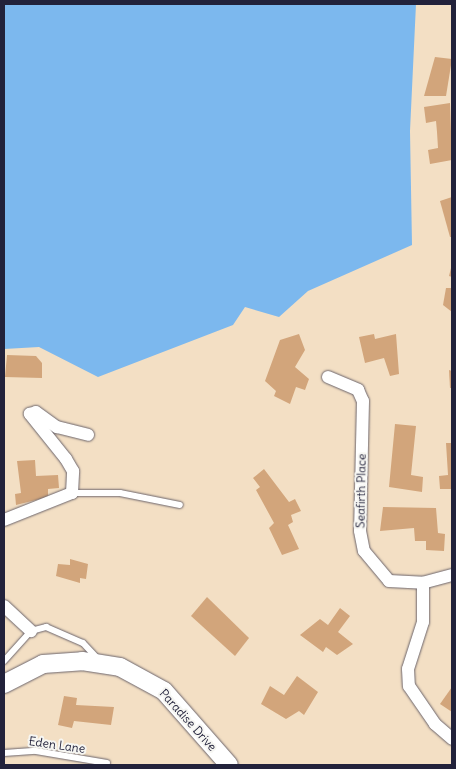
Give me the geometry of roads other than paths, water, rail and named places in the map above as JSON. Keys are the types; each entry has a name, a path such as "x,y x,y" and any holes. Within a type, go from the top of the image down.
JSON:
{"street":[{"name":"Seafirth Place","path":"328,376 358,390 363,401 360,531 364,551 389,581 423,583"},
{"path":"4,520 72,493 69,465 30,414 36,412 57,427 88,435"},
{"path":"452,574 423,583 423,622 408,669 409,686 435,724 452,739"},
{"path":"4,606 31,631"},
{"name":"Paradise Drive","path":"4,684 43,664 101,663 134,672 164,691 229,765"}],"lane":[{"path":"72,493 120,494 180,505"},
{"path":"4,661 31,631 46,627 64,632 101,663"},
{"name":"Eden Lane","path":"4,753 36,751 107,763"}],"water":[{"path":"4,4 416,4 410,131 412,245 308,291 279,317 245,307 233,325 98,377 39,347 4,349"}]}
